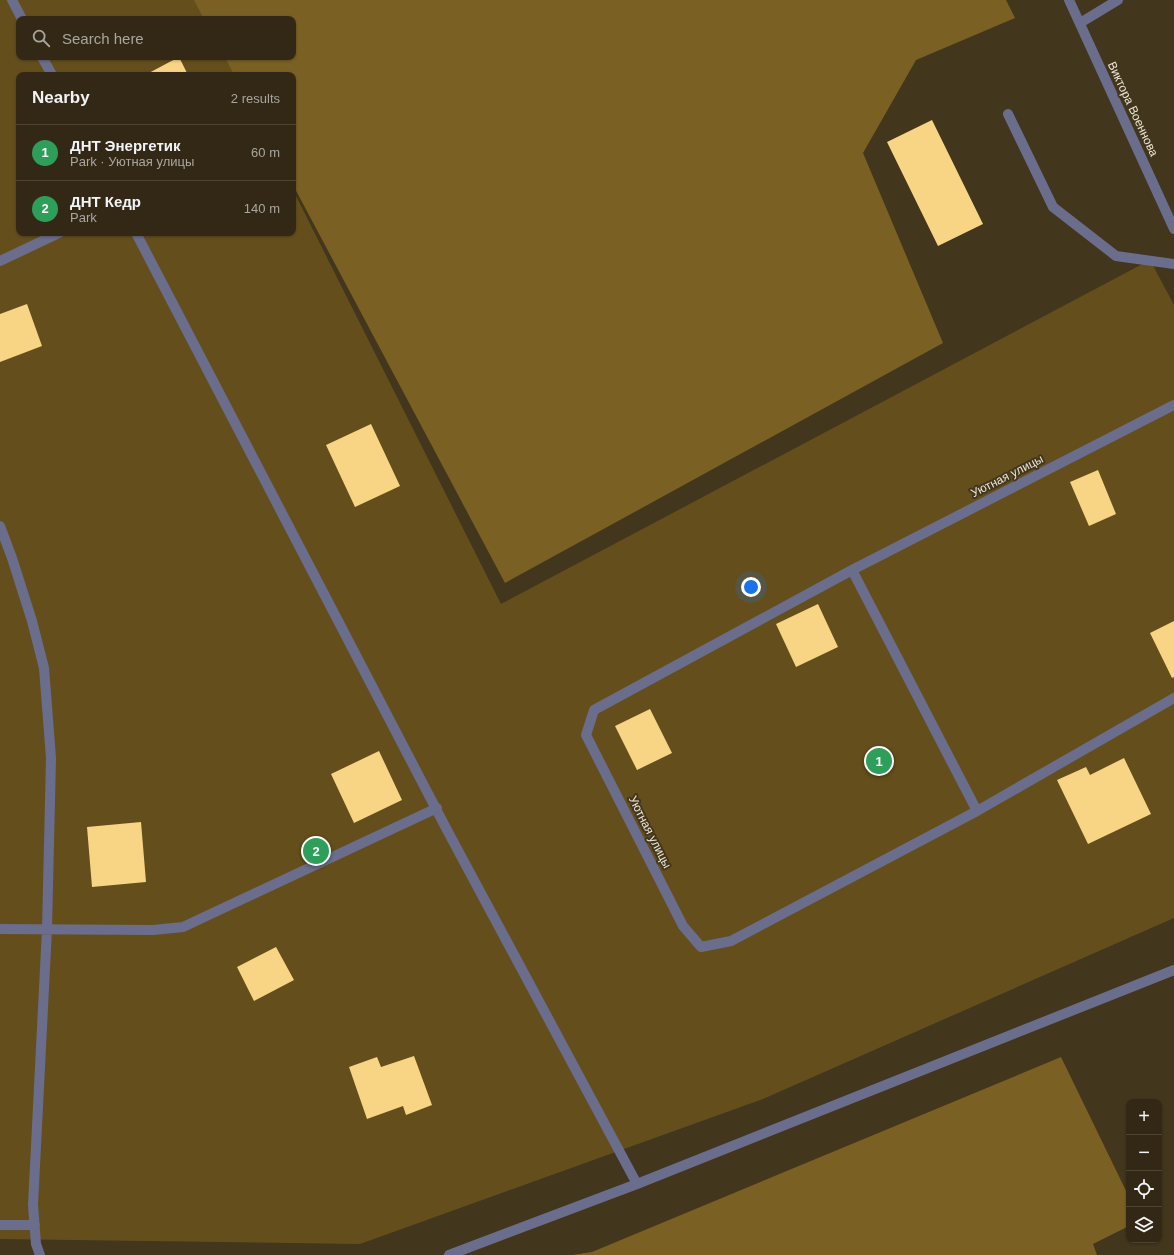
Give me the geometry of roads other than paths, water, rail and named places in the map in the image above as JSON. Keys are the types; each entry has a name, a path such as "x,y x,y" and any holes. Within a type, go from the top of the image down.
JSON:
{"street":[{"path":"12,0 20,16"},
{"name":"Виктора Военнова","path":"1069,0 1174,229"},
{"path":"1080,22 1118,0"},
{"path":"44,60 50,72"},
{"path":"1008,114 1053,207 1116,256 1174,264"},
{"path":"0,261 53,236"},
{"path":"138,236 437,808 447,830 637,1184"},
{"name":"Уютная улицы","path":"1174,405 852,570 594,710 586,735 683,926 701,947 731,940 977,811 1174,699"},
{"path":"0,526 32,621 44,668 51,758 47,929 33,1205 36,1244 40,1255"},
{"path":"852,570 977,811"},
{"path":"0,929 153,930 183,927 437,808"},
{"path":"449,1255 637,1184 1174,970"},
{"path":"0,1225 35,1225"}],"place":[{"name":"ДНТ Энергетик","path":"879,761"},
{"name":"ДНТ Кедр","path":"316,851"}]}
